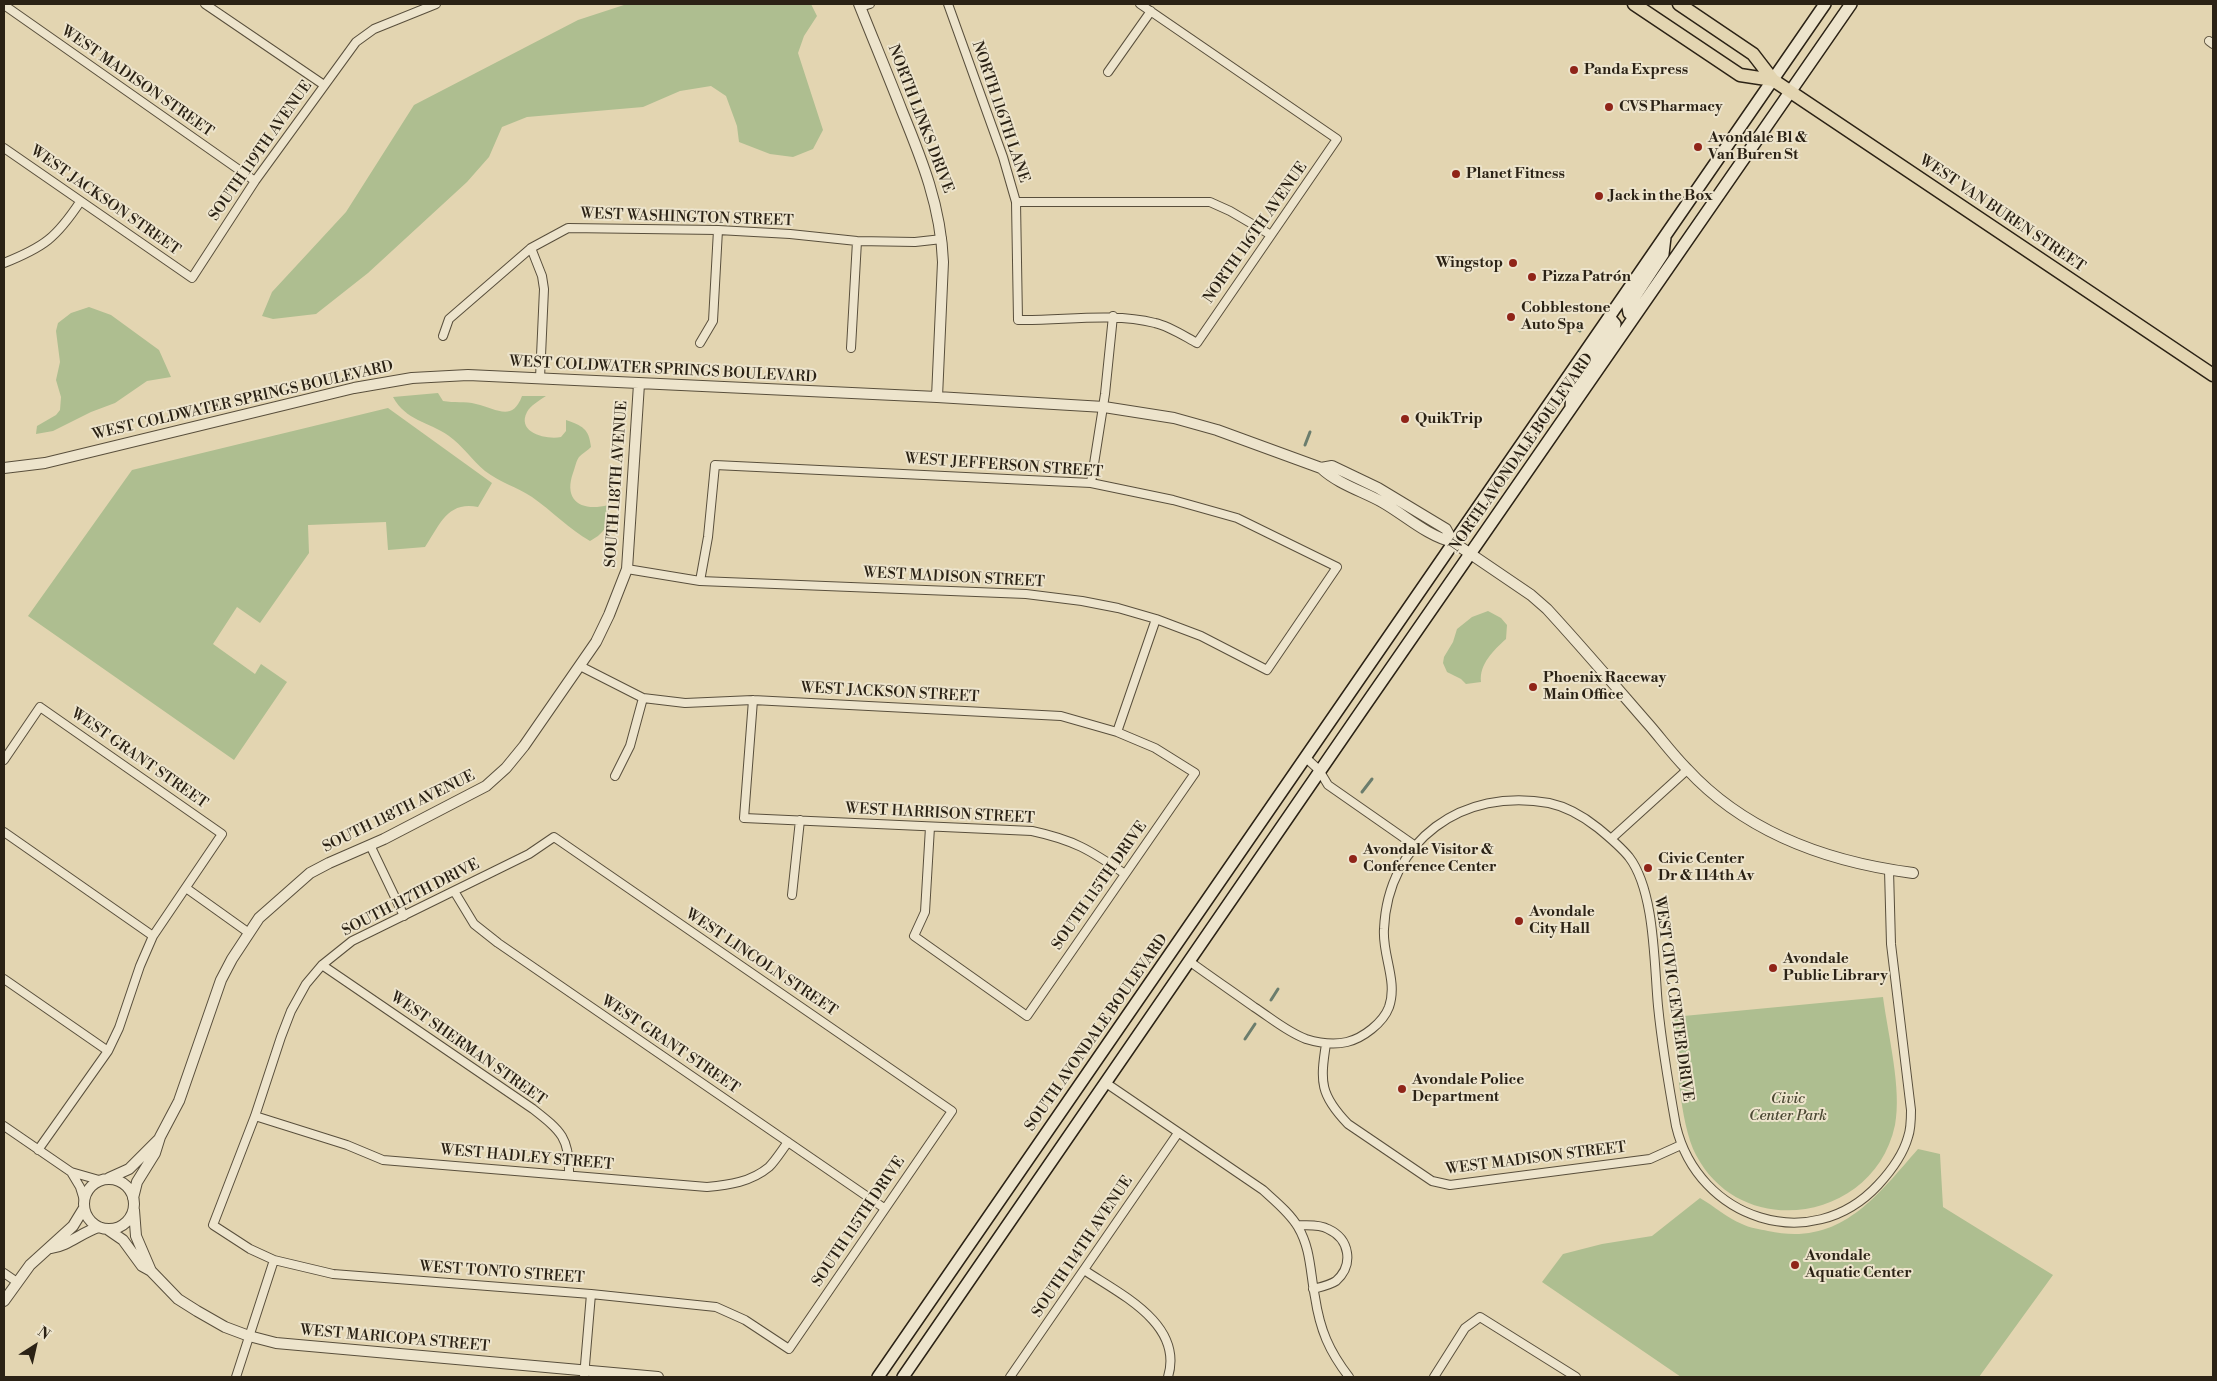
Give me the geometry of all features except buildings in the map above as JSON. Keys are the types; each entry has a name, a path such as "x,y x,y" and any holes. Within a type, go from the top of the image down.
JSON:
{"main road":[{"name":"WEST VAN BUREN STREET","path":"1634,4 1740,75 1773,80"},
{"name":"WEST VAN BUREN STREET","path":"1679,4 1752,54 1773,80 2213,375"},
{"name":"NORTH AVONDALE BOULEVARD","path":"1341,706 1825,4"},
{"name":"NORTH AVONDALE BOULEVARD","path":"1319,770 1851,4"},
{"path":"1634,317 1628,307 1663,254 1665,235"},
{"path":"1570,410 1572,390 1614,329 1615,324 1609,317"},
{"name":"SOUTH AVONDALE BOULEVARD","path":"878,1377 1341,706"},
{"path":"903,1377 1106,1084 1319,770"},
{"path":"1172,950 1189,961"}],"street":[{"path":"205,4 324,85"},
{"name":"SOUTH 119TH AVENUE","path":"192,278 255,181 356,42 374,29 436,4"},
{"name":"NORTH 116TH LANE","path":"948,4 1003,157 1016,202 1018,320 1056,321 1112,316"},
{"path":"1108,72 1151,11 1140,4"},
{"name":"WEST MADISON STREET","path":"4,5 255,181"},
{"name":"NORTH LINKS DRIVE","path":"863,5 923,162 935,199 942,239 943,284 937,397"},
{"name":"NORTH 116TH AVENUE","path":"1112,316 1156,323 1197,343 1337,139 1151,11"},
{"name":"WEST JACKSON STREET","path":"4,148 192,278"},
{"path":"4,263 44,245 67,221 80,202"},
{"path":"1016,202 1210,202 1230,211 1271,235"},
{"name":"WEST WASHINGTON STREET","path":"443,336 449,319 530,248 568,228 718,230 790,234 857,241 915,242 942,239"},
{"path":"700,342 713,321 718,230"},
{"path":"851,348 857,241"},
{"path":"530,248 542,276 544,289 540,378"},
{"path":"1091,483 1104,407 1112,316"},
{"name":"WEST COLDWATER SPRINGS BOULEVARD","path":"4,468 45,463 354,388 412,378 468,375 937,397 1104,407 1174,418 1217,430 1321,468 1330,477 1383,503 1439,539 1453,542 1531,595 1547,609 1687,770"},
{"name":"SOUTH 118TH AVENUE","path":"134,1202 137,1182 155,1153 160,1137 178,1101 221,980 249,932 272,906 310,873 370,845 493,781 513,761 596,642 609,616 627,569 639,384"},
{"name":"WEST JEFFERSON STREET","path":"700,581 708,537 715,465 1091,483 1173,500 1237,518 1337,568 1267,670"},
{"name":"WEST MADISON STREET","path":"627,569 700,581 1026,594 1091,603 1156,619 1201,636 1267,670"},
{"path":"1117,732 1156,619"},
{"name":"WEST JACKSON STREET","path":"580,666 643,698 685,703 753,700 1061,716 1117,732 1155,748 1195,773"},
{"path":"615,776 630,746 643,698"},
{"name":"WEST HARRISON STREET","path":"753,700 744,818 1032,831 1079,844 1124,874"},
{"name":"WEST GRANT STREET","path":"4,760 40,707 222,834 186,888"},
{"path":"1305,757 1319,770 1328,785 1414,845"},
{"path":"1612,838 1687,770 1744,815 1782,838 1841,860 1913,873"},
{"name":"SOUTH 115TH DRIVE","path":"930,827 925,912 914,936 1027,1016 1195,773"},
{"name":"WEST CIVIC CENTER DRIVE","path":"1189,961 1282,1027 1305,1038 1326,1044 1348,1042 1361,1036 1378,1024 1388,1009 1392,981 1383,932 1385,910 1399,868 1414,845 1425,834 1450,818 1471,808 1508,800 1548,803 1561,806 1583,816 1612,838 1630,858 1641,880 1645,893 1657,977 1658,1007 1673,1106 1681,1146 1693,1169 1711,1190 1741,1210 1758,1217 1782,1223 1804,1223 1827,1219 1849,1209 1868,1196 1886,1177 1900,1158 1909,1136 1912,1110 1890,944 1889,870"},
{"path":"792,895 800,820"},
{"path":"4,832 153,936"},
{"name":"SOUTH 117TH DRIVE","path":"213,1225 255,1116 291,1010 306,984 322,965 352,941 529,854 554,838"},
{"name":"WEST LINCOLN STREET","path":"554,838 952,1111"},
{"path":"370,845 404,916"},
{"path":"38,1150 108,1051 119,1028 140,966 153,936 186,888 249,932"},
{"name":"WEST GRANT STREET","path":"454,891 474,924 498,943 884,1208"},
{"name":"WEST SHERMAN STREET","path":"322,965 533,1109 556,1127 569,1153 569,1175"},
{"path":"4,979 108,1051"},
{"name":"WEST MADISON STREET","path":"1326,1044 1323,1075 1329,1102 1348,1124 1440,1184 1450,1185 1650,1159 1681,1146"},
{"path":"1106,1084 1263,1190 1281,1206 1297,1225 1310,1258 1314,1289 1326,1342 1349,1377"},
{"name":"SOUTH 115TH DRIVE","path":"789,1350 884,1208 952,1111"},
{"name":"WEST HADLEY STREET","path":"255,1116 346,1144 383,1160 707,1187 731,1185 746,1180 769,1166 788,1142"},
{"path":"4,1126 71,1172 103,1180"},
{"name":"SOUTH 114TH AVENUE","path":"1010,1377 1178,1133"},
{"name":"SOUTH 118TH AVENUE","path":"103,1180 130,1169 160,1137"},
{"path":"71,1172 80,1187 87,1216 103,1228"},
{"path":"4,1301 30,1265 51,1248 73,1226 92,1185 103,1180 113,1179 126,1185 134,1202 128,1221 122,1226 85,1232 60,1247 51,1248"},
{"name":"WEST MARICOPA STREET","path":"134,1202 136,1236 151,1271"},
{"name":"WEST TONTO STREET","path":"213,1225 250,1249 274,1260 333,1274 591,1294 716,1307 745,1320 789,1350"},
{"path":"1297,1225 1329,1229 1346,1245 1348,1253 1347,1263 1336,1280 1314,1289"},
{"name":"WEST MARICOPA STREET","path":"103,1228 123,1240 142,1266 151,1271 178,1298 225,1327 249,1336 276,1343 585,1374 658,1377"},
{"path":"236,1377 274,1260"},
{"path":"1084,1270 1150,1314 1163,1332 1170,1353 1168,1377"},
{"path":"4,1273 17,1282"},
{"path":"585,1374 591,1294"},
{"path":"1434,1377 1465,1328 1480,1317 1576,1377"}],"green space":[{"path":"627,4 811,4 817,16 804,36 798,53 823,130 813,149 793,157 770,154 739,142 737,126 726,96 711,86 680,91 643,107 527,117 502,127 489,157 467,182 368,273 316,314 273,319 262,316 272,292 346,212 414,105 578,20"},
{"path":"89,307 111,315 159,350 171,377 147,381 115,403 91,412 53,431 36,434 37,426 56,415 60,410 61,397 56,380 60,362 56,331 58,323 71,313"},
{"path":"438,393 443,401 472,403 503,412 513,409 522,396 546,396 535,403 527,412 525,419 529,430 541,436 561,437 566,431 566,420 584,429 591,447 577,460 571,483 571,491 577,502 583,505 599,507 608,505 606,526 600,534 590,541 582,536 532,497 485,471 454,440 441,431 411,416 398,405 393,397"},
{"path":"388,408 492,483 478,507 467,506 459,508 446,516 425,547 388,550 386,522 308,525 309,553 260,623 237,607 213,644 255,674 261,664 287,682 234,760 28,616 132,470"},
{"path":"1488,611 1501,618 1507,625 1506,639 1485,663 1482,669 1481,682 1466,684 1461,679 1447,672 1443,663 1444,657 1453,642 1457,629 1472,617"},
{"name":"Civic Center Park","path":"1883,997 1894,1062 1897,1111 1895,1125 1883,1157 1862,1183 1835,1200 1805,1209 1774,1209 1744,1201 1717,1183 1696,1155 1690,1141 1682,1107 1673,1017"},
{"name":"Avondale Aquatic Center","path":"1918,1149 1940,1154 1943,1207 2053,1275 1979,1377 1681,1377 1542,1282 1563,1254 1602,1244 1652,1236 1700,1198 1736,1221 1768,1231 1793,1234 1816,1232 1836,1225 1854,1214 1871,1200"}],"waterway":[{"path":"1566,322 1580,331"},
{"path":"1305,445 1310,432"},
{"path":"1362,792 1372,779"},
{"path":"1271,1000 1278,989"},
{"path":"1245,1039 1255,1024"}],"place":[{"name":"Panda Express","path":"1574,70"},
{"name":"CVS Pharmacy","path":"1609,107"},
{"name":"Avondale Bl & Van Buren St","path":"1698,147"},
{"name":"Planet Fitness","path":"1456,174"},
{"name":"Jack in the Box","path":"1599,196"},
{"name":"Wingstop","path":"1513,263"},
{"name":"Pizza Patrón","path":"1532,277"},
{"name":"Cobblestone Auto Spa","path":"1511,317"},
{"name":"QuikTrip","path":"1405,419"},
{"name":"Phoenix Raceway Main Office","path":"1533,687"},
{"name":"Avondale Visitor & Conference Center","path":"1353,859"},
{"name":"Civic Center Dr & 114th Av","path":"1648,868"},
{"name":"Avondale City Hall","path":"1519,921"},
{"name":"Avondale Public Library","path":"1773,968"},
{"name":"Avondale Police Department","path":"1402,1089"},
{"name":"Avondale Aquatic Center","path":"1795,1265"}]}
